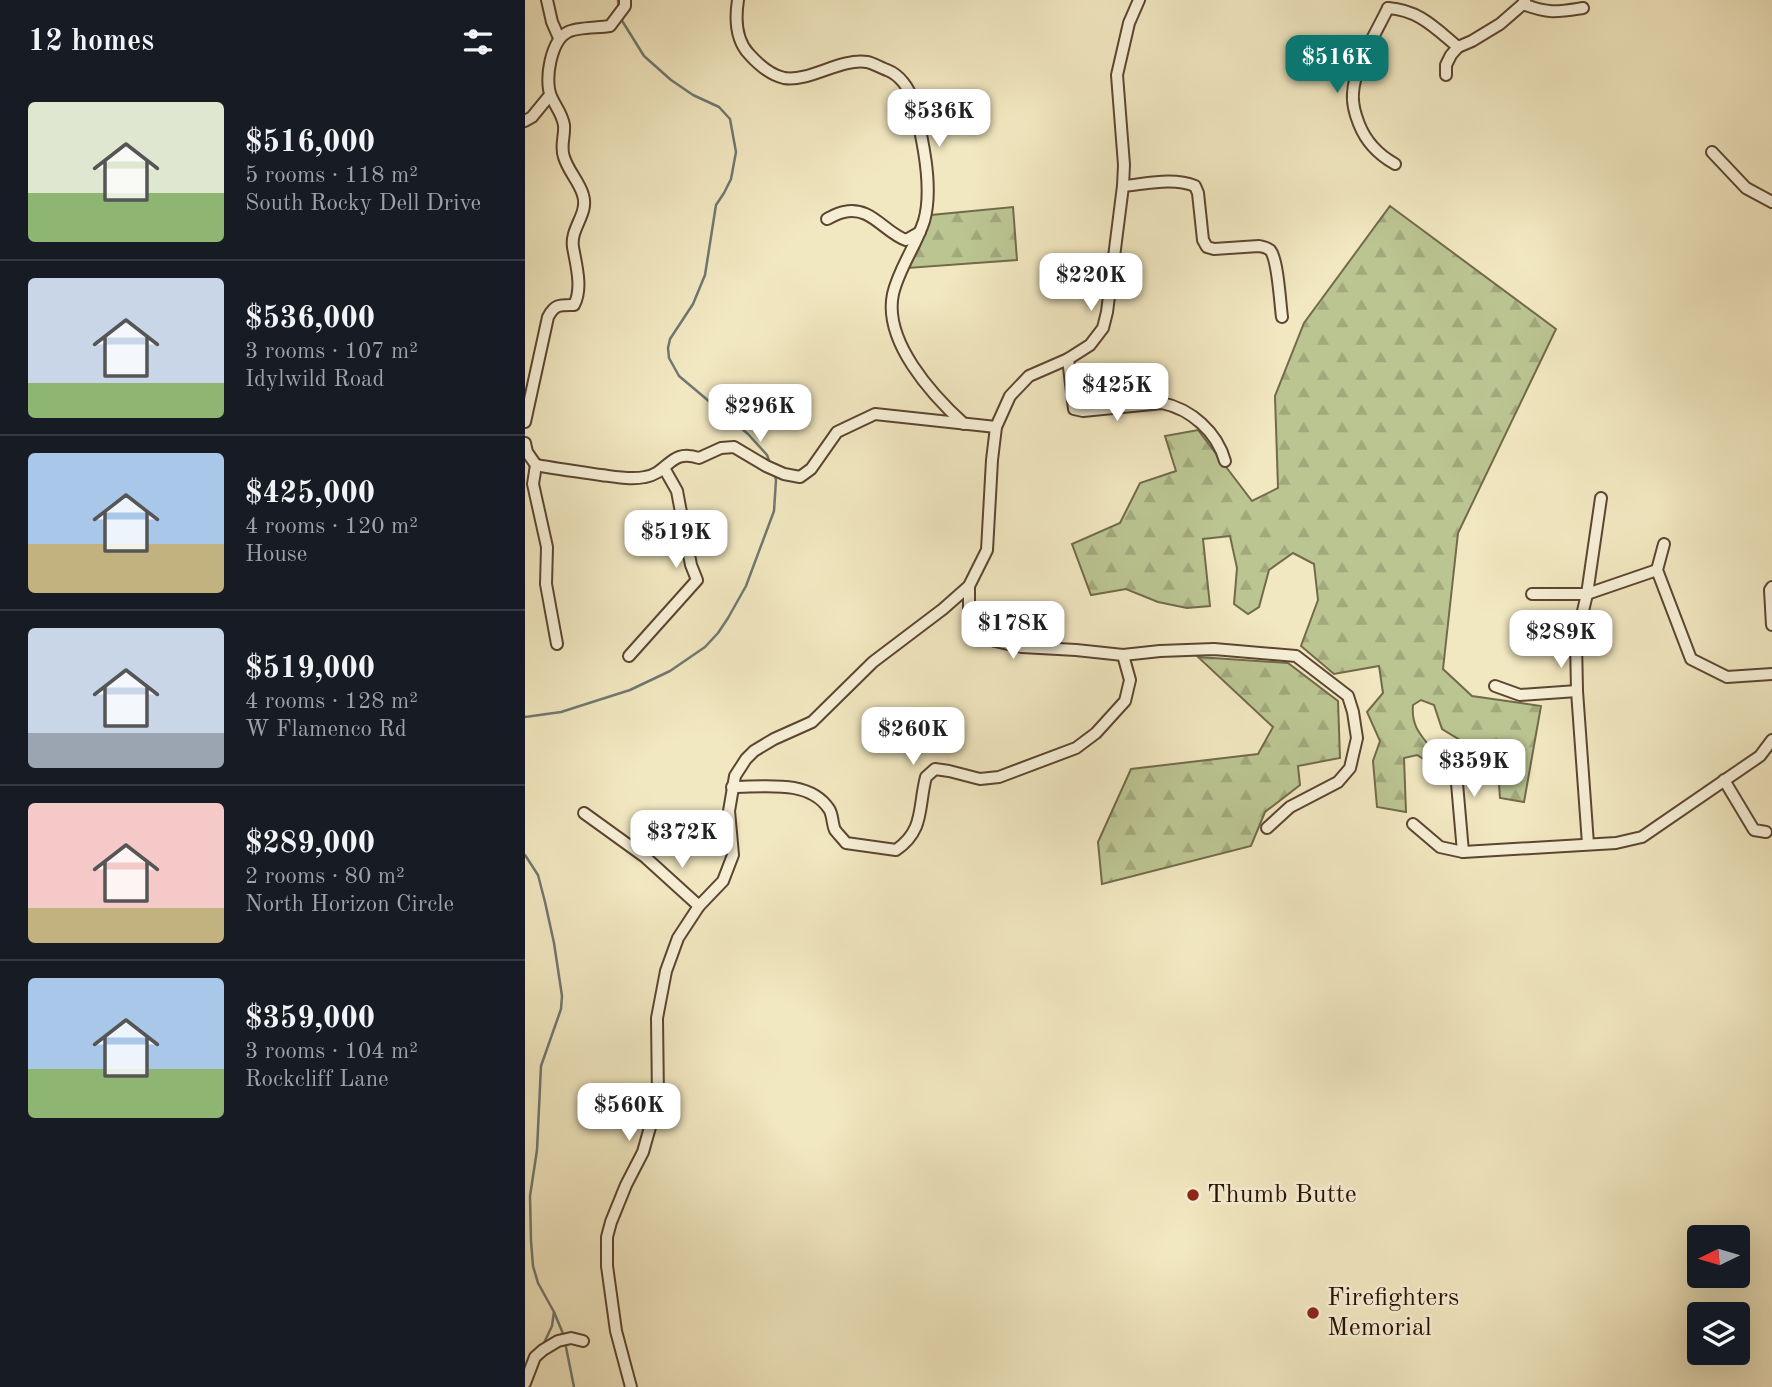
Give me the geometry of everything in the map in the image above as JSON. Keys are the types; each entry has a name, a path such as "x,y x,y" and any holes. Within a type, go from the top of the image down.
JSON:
{"street":[{"path":"547,0 559,38"},
{"path":"525,422 548,317 552,309 560,305 574,305 578,297 577,263 572,244 573,233 585,209 584,197 562,153 564,126 559,109 550,95 548,69 559,38 570,31 610,26 625,6 625,0"},
{"path":"737,0 736,26 743,48 760,66 783,78 866,62 892,72 909,90 921,131 928,191 924,220 893,296 893,319 901,347 934,393 964,424"},
{"path":"631,1387 616,1331 607,1266 607,1237 626,1185 643,1152 659,1099 657,1018 666,971 678,938 699,906 723,881 733,855 729,811 735,776 754,751 812,722 873,662 969,586 987,550 996,427 1010,396 1029,376 1068,359 1090,345 1103,328 1123,186 1124,165 1117,75 1129,23 1139,0"},
{"path":"1446,75 1446,65 1458,47 1500,24 1524,2 1552,12 1583,8"},
{"path":"1395,164 1384,158 1371,145 1354,111 1353,92 1358,71 1384,4 1403,9 1434,25 1458,47"},
{"path":"525,121 532,117 550,95"},
{"path":"1712,152 1747,188 1772,202"},
{"path":"1123,186 1175,182 1195,186 1203,240 1207,247 1214,249 1259,246 1271,251 1278,279 1282,317"},
{"path":"827,219 845,211 857,211 867,214 896,237 906,240 920,232"},
{"path":"1068,359 1074,409 1083,411 1162,403 1181,408 1208,431 1222,451 1225,461"},
{"path":"536,466 631,479 648,477 675,458 688,454 699,458 720,448 734,447 766,466 800,477 811,469 838,432 875,414 996,427"},
{"path":"525,443 536,466 533,484 547,547 547,584 557,644"},
{"path":"629,656 697,580 691,565 677,491 663,468"},
{"path":"1588,844 1576,641 1587,594 1601,498"},
{"path":"1664,544 1657,570 1691,659 1727,677 1772,674"},
{"path":"1532,594 1587,594 1657,570"},
{"path":"969,586 969,609 976,631 995,641 1021,647 1123,655 1214,649 1296,656 1348,696 1357,737 1350,768 1338,782 1290,807 1266,828"},
{"path":"1772,587 1772,625"},
{"path":"732,787 797,788 819,799 831,811 835,829 846,842 896,850 908,841 920,817 926,777 935,769 980,779 999,777 1076,748 1096,733 1125,701 1130,680 1123,655"},
{"path":"1495,686 1521,695 1577,691"},
{"path":"1413,824 1440,847 1463,852 1616,843 1642,837 1760,756 1772,740"},
{"path":"1454,749 1463,852"},
{"path":"1724,780 1754,830 1766,832"},
{"path":"584,813 645,857 699,906"},
{"path":"525,1383 535,1357 543,1350 558,1341 571,1338 583,1341"}],"green space":[{"path":"1390,206 1556,329 1458,533 1443,669 1472,696 1541,706 1524,802 1500,798 1496,742 1465,743 1442,729 1434,705 1421,700 1413,705 1414,719 1418,730 1434,752 1433,765 1417,755 1404,758 1406,812 1377,807 1373,761 1380,741 1367,712 1383,693 1379,666 1334,674 1301,646 1318,600 1314,564 1293,553 1269,570 1259,607 1248,614 1234,604 1237,568 1230,536 1203,539 1210,606 1187,608 1158,602 1126,589 1091,595 1072,544 1120,523 1140,483 1176,471 1165,436 1198,430 1252,501 1278,488 1275,396 1304,323"},
{"path":"1013,207 1017,260 908,268 931,215"},
{"path":"1198,657 1288,663 1338,701 1340,758 1298,766 1300,785 1265,812 1251,846 1102,884 1098,842 1131,769 1258,754 1273,727"}],"waterway":[{"path":"618,0 619,9"},
{"path":"621,19 644,56 671,80 693,95 719,107 730,119 736,152 731,179 716,205 705,275 693,304 670,339 669,358 679,376 748,434 767,455 770,463"},
{"path":"525,717 561,712 630,690 670,671 705,647 718,633 746,586 774,511 774,472"},
{"path":"525,855 538,875 554,943 562,996 561,1009 541,1066 537,1150 530,1196 533,1266 538,1283 564,1336"},
{"path":"543,1345 552,1326 554,1312"},
{"path":"565,1342 574,1387"}],"place":[{"name":"Thumb Butte","path":"1193,1195"},
{"name":"Firefighters Memorial","path":"1313,1313"}]}
